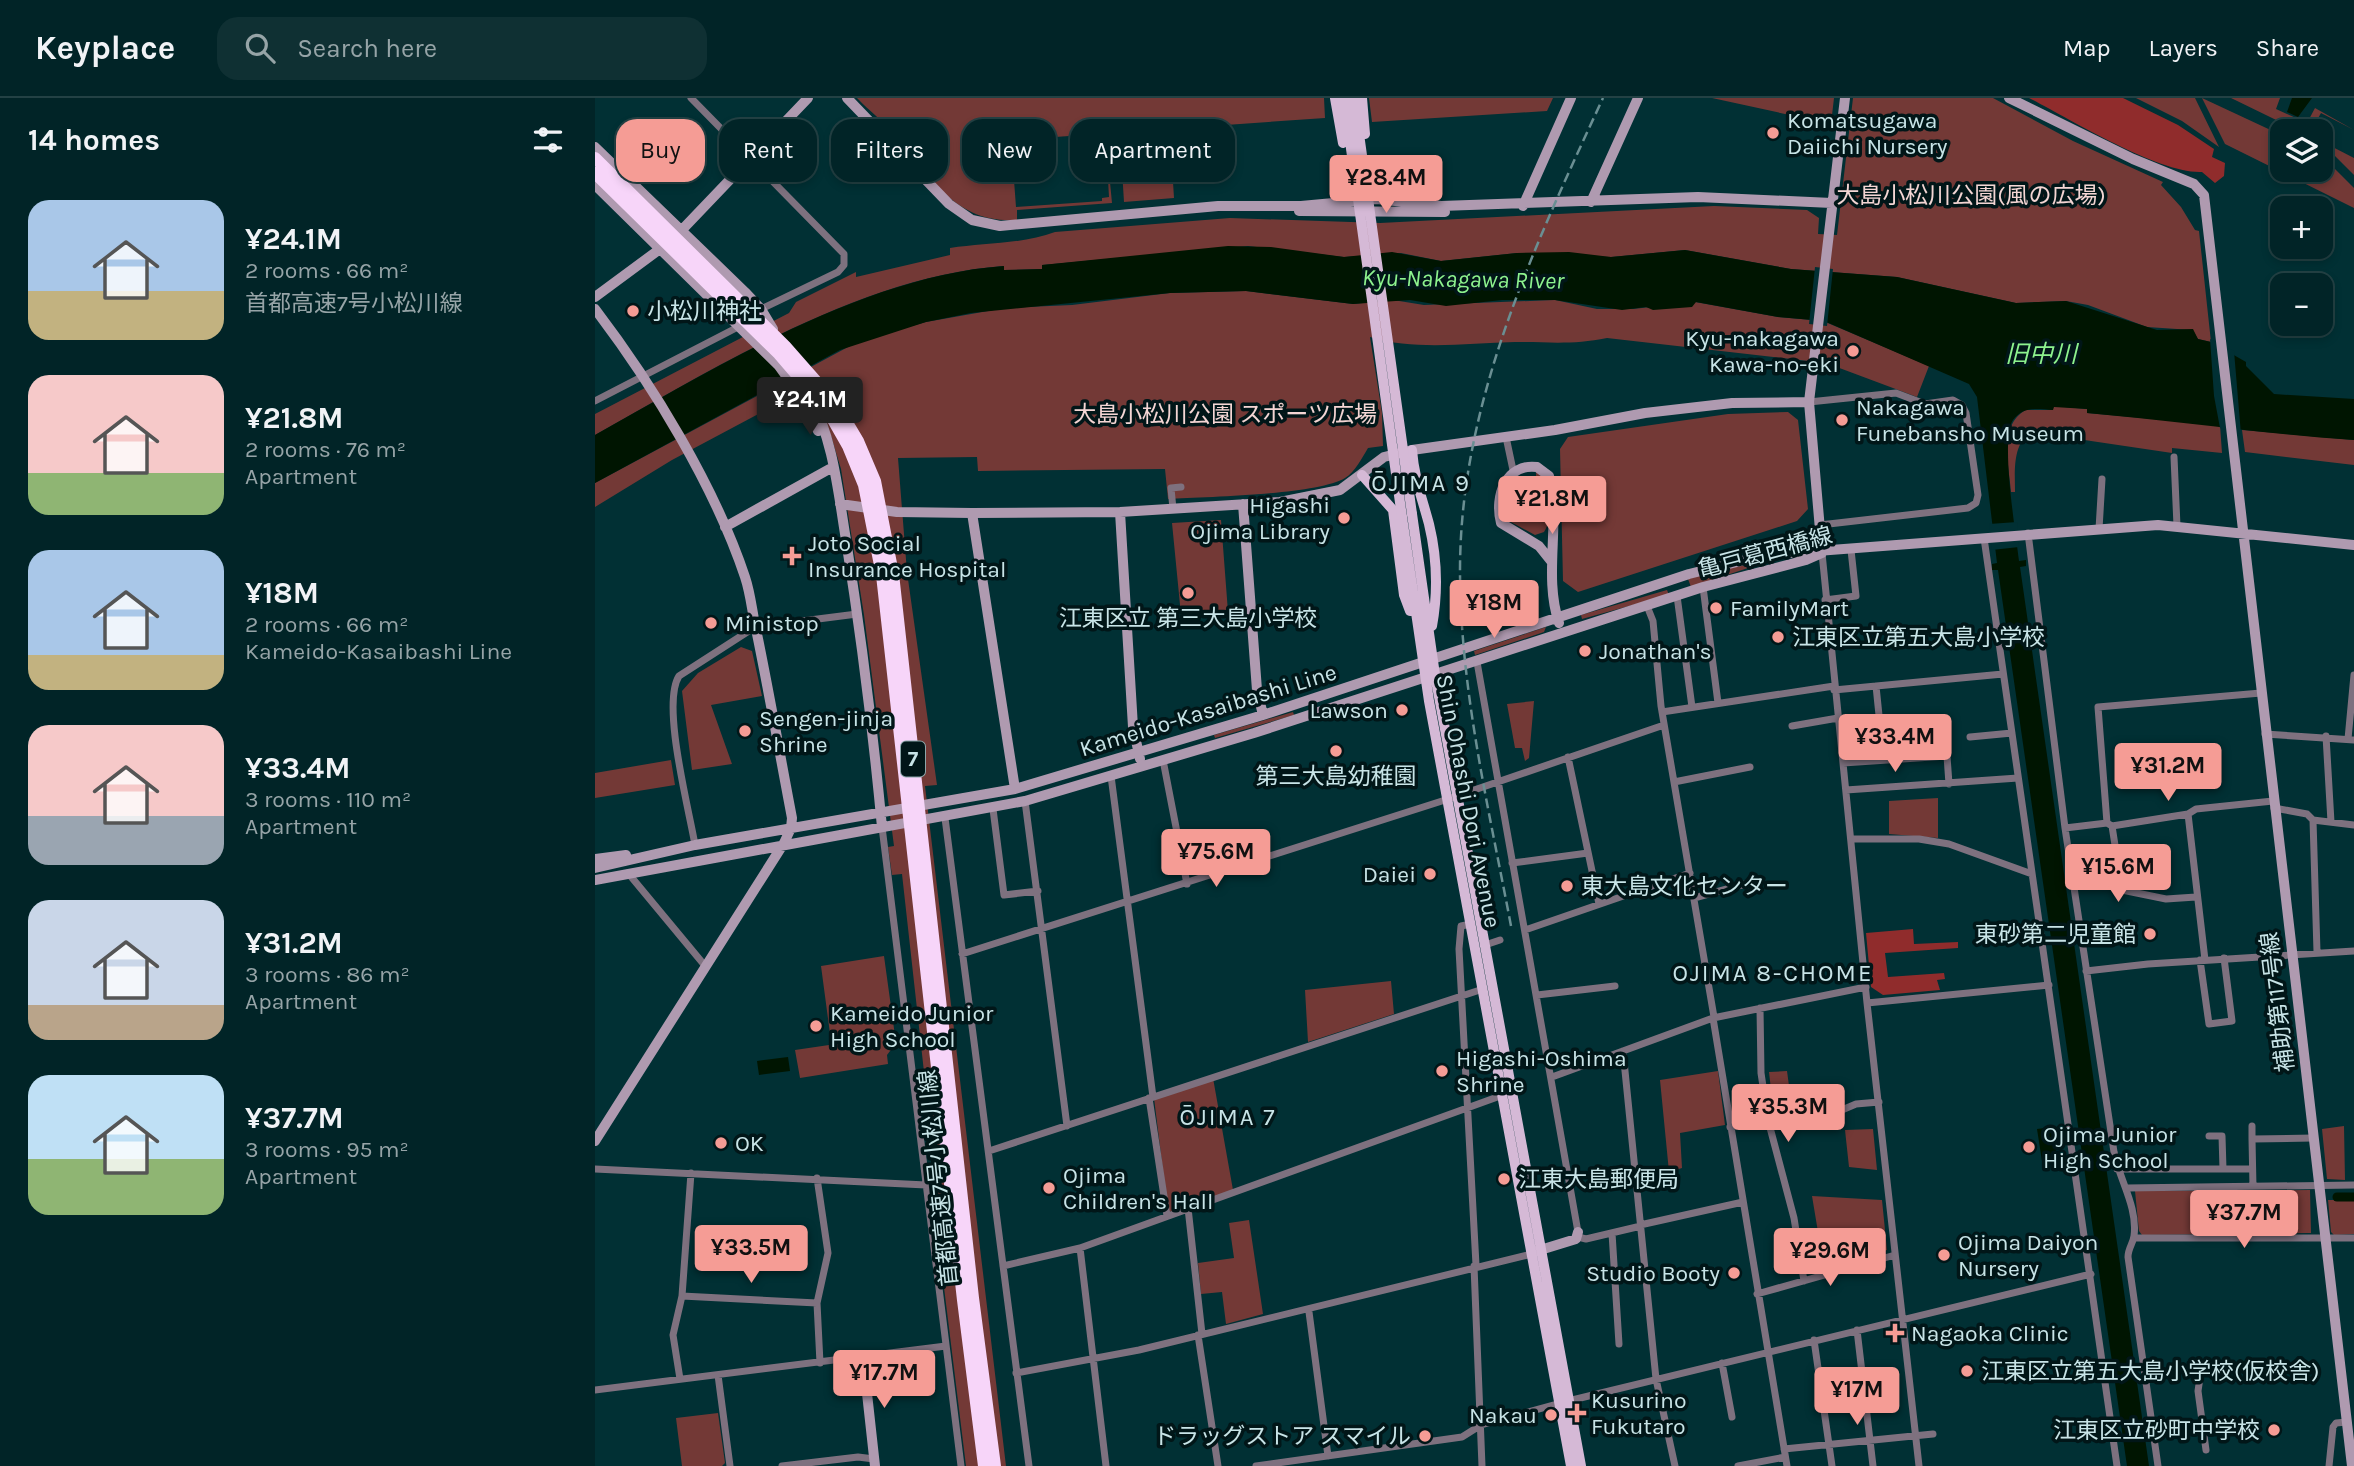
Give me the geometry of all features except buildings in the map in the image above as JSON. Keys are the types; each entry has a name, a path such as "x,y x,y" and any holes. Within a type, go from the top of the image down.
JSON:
{"highway":[{"name":"首都高速7号小松川線","path":"595,158 823,387 858,441 875,481 893,574 970,1271 995,1466"},
{"name":"首都高速7号小松川線","path":"595,173 779,354 816,396 848,446 864,485 882,575 961,1286 984,1466"}],"main road":[{"path":"1335,98 1363,206"},
{"name":"Shin Ohashi Dori Avenue","path":"1344,98 1363,206 1407,515 1430,637 1427,662"},
{"name":"Shin Ohashi Dori Avenue","path":"1354,98 1363,206"},
{"path":"1362,98 1363,206"},
{"path":"1412,450 1415,479 1428,523 1436,577 1430,637"},
{"path":"1362,475 1392,510 1404,595 1416,631"},
{"name":"Shin Ohashi Dori Avenue","path":"1407,515 1416,631 1427,662 1485,945 1564,1403 1571,1466"},
{"name":"Shin Ohashi Dori Avenue","path":"1453,796 1471,924 1536,1251"},
{"name":"Shin Ohashi Dori Avenue","path":"1564,1403 1581,1466"}],"street":[{"path":"691,98 719,126"},
{"path":"788,119 808,98"},
{"path":"847,98 949,204 961,214 988,225 1250,205 1301,206 1377,199 1441,206 1523,206 1725,197 1832,203"},
{"path":"1523,206 1571,98"},
{"path":"1591,202 1638,98"},
{"path":"1845,98 1809,402 1834,688 1919,1466"},
{"name":"補助第117号線","path":"2009,98 2133,159 2194,184 2204,195 2323,1237 2352,1466"},
{"path":"595,147 761,309 827,437 857,614 961,1466"},
{"path":"595,297 681,232 728,182"},
{"path":"761,309 838,272 845,260 840,248 775,182"},
{"path":"595,185 740,326 808,401"},
{"path":"595,309 645,375 725,527 746,580 775,719 791,828 595,1141"},
{"path":"595,401 740,326"},
{"path":"840,504 897,512 972,513 1120,512 1280,502 1340,491 1384,457 1412,450 1669,411 1732,403 1809,402 1896,393 1926,404 1953,400 1962,405 1978,495 1976,503 1968,508 1820,525"},
{"path":"1506,437 1513,470"},
{"path":"2174,457 2177,526"},
{"path":"1551,561 1542,548 1503,526 1499,519 1505,481 1513,470 1533,466 1546,472 1551,485 1551,561 1558,619 1563,633"},
{"path":"725,527 834,467"},
{"path":"2099,529 2102,479"},
{"path":"1173,509 1171,488 1181,487"},
{"path":"1243,504 1257,690 1263,715"},
{"path":"1120,512 1133,727 1142,767"},
{"path":"972,513 1015,789"},
{"path":"1524,537 1532,540 1545,537 1553,519"},
{"path":"2158,1466 2129,1257 2129,1247 2134,1238 2127,1188 2117,1170 2086,971 2026,533 2177,526 2354,545"},
{"name":"亀戸葛西橋線","path":"1563,633 1703,587 1806,560 1822,553 2026,533"},
{"path":"1986,538 2003,674 2117,1466"},
{"path":"1825,600 1856,596 1851,550"},
{"name":"Kameido-Kasaibashi Line","path":"595,868 695,845 1015,789 1263,715 1689,574 1765,555 1805,551 1822,553"},
{"path":"1688,592 1682,588 1682,581 1689,574"},
{"path":"1661,583 1673,588 1692,707"},
{"path":"1703,587 1718,703"},
{"path":"1647,606 1653,621 1664,725 1787,1466"},
{"path":"695,845 671,707 674,684 685,671 755,627 857,614"},
{"name":"Kameido-Kasaibashi Line","path":"595,880 784,843 945,818 1025,801 1142,767 1563,633"},
{"path":"1477,662 1578,1235"},
{"path":"1662,712 1834,688 2003,674"},
{"path":"2265,734 2351,739 2354,675"},
{"path":"1876,686 1880,724"},
{"path":"2196,897 2166,899 2122,890 2109,825 2098,707 2261,693"},
{"path":"1792,726 1838,718"},
{"path":"962,954 1127,904 1664,725"},
{"path":"1971,737 2012,733"},
{"path":"2326,736 2331,822"},
{"path":"1843,763 1947,756 1949,784"},
{"path":"1568,757 1599,904"},
{"path":"1163,760 1187,884"},
{"path":"1674,782 1750,767"},
{"path":"1111,776 1167,1216"},
{"path":"1846,790 2018,778"},
{"path":"1025,801 1067,1126"},
{"path":"2065,828 2187,814 2196,809 2274,805 2307,814 2313,820 2354,825"},
{"path":"993,809 1004,895 1038,891"},
{"path":"2187,814 2209,1024 2232,1021 2224,958"},
{"path":"945,818 1029,1466"},
{"path":"2313,820 2317,952"},
{"path":"1851,839 1919,839 1949,844 2032,874"},
{"path":"595,859 663,852"},
{"path":"1512,863 1588,853"},
{"path":"628,873 706,967"},
{"path":"1525,930 1690,873"},
{"path":"1694,898 1760,880"},
{"path":"1471,924 1461,926 1459,949 1482,1466"},
{"path":"1485,945 1500,940"},
{"path":"2086,971 2224,958 2354,951"},
{"path":"1867,1003 2049,985"},
{"path":"1537,995 1615,986"},
{"path":"1552,1077 1714,1018 1866,988"},
{"path":"989,1151 1483,989"},
{"path":"1760,1008 1761,1073 1768,1120 1794,1218 1804,1280"},
{"path":"1623,1051 1656,1379 1675,1466"},
{"path":"1003,1266 1080,1248 1503,1095"},
{"path":"1809,1124 1856,1104 1879,1101"},
{"path":"1730,1127 1768,1120"},
{"path":"2252,1126 2253,1187"},
{"path":"2209,1136 2222,1136 2223,1169"},
{"path":"2252,1139 2313,1138"},
{"path":"595,1168 926,1185"},
{"path":"2117,1170 2252,1169"},
{"path":"680,1379 673,1335 683,1296 691,1173"},
{"path":"817,1178 828,1253 817,1303 820,1363"},
{"path":"2127,1188 2354,1185"},
{"path":"1016,1373 1094,1361 1308,1310 1536,1251 1578,1235 1586,1239 1743,1202"},
{"path":"1188,1208 1200,1335 1218,1466"},
{"path":"1612,1233 1619,1344"},
{"path":"2134,1238 2354,1238"},
{"path":"1080,1248 1107,1466"},
{"path":"1757,1294 1895,1255"},
{"path":"1256,1466 1462,1437 1481,1425 1656,1379 2091,1274"},
{"path":"683,1296 817,1303"},
{"path":"1308,1310 1328,1456"},
{"path":"1857,1330 1873,1466"},
{"path":"1814,1340 1832,1466"},
{"path":"595,1390 946,1346"},
{"path":"863,1357 875,1462"},
{"path":"1722,1363 1732,1416"},
{"path":"2201,1364 2199,1391 2206,1450"},
{"path":"718,1375 730,1466"},
{"path":"2329,1466 2333,1427 2336,1423 2347,1422"},
{"path":"1738,1466 1829,1444 1933,1434"},
{"path":"782,1466 875,1462 887,1466"}],"green space":[{"path":"857,98 1324,98 1325,118 1235,124 1235,119 1070,119 1070,136 1056,137 1056,119 962,119 962,182 1014,182 1016,207 1102,201 1102,198 1109,197 1110,182 1112,203 1017,210 1017,220 996,219 977,214 961,206 934,182 948,182 948,119 879,119"},
{"path":"1369,98 1553,98 1547,111 1372,122"},
{"path":"1712,98 1834,98 1831,124"},
{"name":"大島小松川公園(風の広場)","path":"1853,98 1993,98 2073,141 2163,182 2161,185 2181,207 2195,230 2199,231 2211,342 2198,339 2192,330 2147,327 2088,305 2066,301 2016,303 1897,277 1791,269 1685,250 1611,257 1517,253 1441,261 1401,253 1344,257 1248,246 1042,265 1042,269 1004,270 1003,266 950,273 897,287 844,306 740,354 595,435 595,414 789,313 796,302 856,272 856,277 950,255 950,248 1017,241 1055,232 1230,218 1380,223 1714,206 1807,210 1819,218 1818,234 1837,235"},
{"path":"2136,98 2195,98 2219,147 2182,121"},
{"path":"2202,98 2270,130 2270,166 2225,144"},
{"path":"2231,98 2280,98 2276,109 2298,119 2274,119"},
{"path":"2315,108 2354,130 2333,119 2321,113 2318,119 2309,119"},
{"path":"2333,147 2354,158 2354,175 2333,154"},
{"path":"2333,167 2354,188 2354,208 2302,182 2333,182"},
{"path":"1123,182 1173,182 1174,198 1124,202"},
{"name":"大島小松川公園 スポーツ広場","path":"1246,291 1353,304 1393,300 1424,305 1555,300 1597,309 1633,309 1695,302 1778,317 1823,321 1929,366 1917,397 1826,363 1607,338 1572,342 1442,345 1405,344 1370,337 1382,413 1383,446 1368,448 1352,472 1331,484 1286,492 1168,499 1165,469 978,471 977,457 898,458 907,572 937,785 925,786 1006,1466 966,1466 942,1271 946,1270 902,874 892,875 888,847 894,846 864,615 841,469 831,436 807,388 672,460 595,507 595,483 861,340 926,322 1005,308 1072,305 1170,293"},
{"path":"2053,406 2087,409 2087,413 2220,425 2222,453 2172,448 2172,453 2030,432 2017,452 2015,492 2011,492 2007,447 2012,425 2026,410 2052,410"},
{"path":"1788,412 1798,420 1808,509 1797,521 1578,592 1563,581 1560,449 1568,437 1728,414"},
{"path":"2242,430 2354,440 2354,465 2245,452"},
{"path":"1536,470 1543,473 1550,511 1544,532 1535,535 1511,522 1506,507 1509,495 1522,495 1530,491 1535,483"},
{"path":"1221,520 1228,612 1181,615 1172,523"},
{"path":"1763,563 1691,587 1688,579 1724,568"},
{"path":"1667,590 1669,595 1582,619 1581,615"},
{"path":"1546,627 1544,632 1475,655 1474,651"},
{"path":"741,647 752,651 762,696 711,705 732,764 692,770 682,691 698,673"},
{"path":"1534,701 1529,758 1525,761 1522,748 1515,748 1507,704"},
{"path":"1293,712 1294,715 1215,738 1214,735"},
{"path":"671,760 675,785 595,798 595,773"},
{"path":"1938,798 1938,838 1889,834 1889,801"},
{"path":"884,956 896,1043 887,1055 888,1064 800,1078 795,1050 829,1045 831,1041 821,966"},
{"path":"1391,981 1394,1014 1308,1042 1305,990"},
{"path":"1718,1071 1725,1125 1680,1133 1682,1168 1669,1172 1660,1080"},
{"path":"1787,1071 1790,1093 1834,1088 1837,1106 1832,1109 1829,1102 1801,1112 1774,1116 1769,1072"},
{"path":"1213,1078 1233,1190 1172,1212 1168,1211 1154,1098"},
{"path":"2344,1126 2345,1180 2327,1179 2322,1129"},
{"path":"1873,1129 1877,1170 1849,1167 1845,1130"},
{"path":"2310,1190 2311,1233 2142,1235 2139,1231 2135,1191"},
{"path":"1812,1196 1882,1200 1887,1250 1861,1258 1859,1255 1824,1268"},
{"path":"2328,1200 2354,1200 2354,1234 2334,1235 2331,1232"},
{"path":"1249,1220 1263,1314 1226,1324 1222,1292 1201,1294 1198,1263 1234,1258 1229,1223"},
{"path":"718,1413 725,1463 722,1466 682,1466 676,1418"}],"shaded area":[{"path":"2029,98 2123,98 2178,125 2214,149 2212,157 2225,163 2224,176 2215,183 2202,172 2184,170 2139,155"},
{"path":"1913,929 1914,944 1958,942 1958,948 1885,953 1888,977 1944,973 1945,979 1937,980 1940,990 1883,995 1871,987 1866,933"}],"water":[{"path":"2292,98 2312,98 2298,117 2287,112"},
{"name":"旧中川","path":"1228,246 1271,247 1344,257 1392,252 1441,261 1517,253 1569,252 1611,257 1685,250 1791,269 1897,277 2016,303 2066,301 2157,330 2193,329 2198,339 2211,342 2246,362 2246,366 2274,394 2354,399 2354,440 2087,413 2087,409 2054,407 2053,410 2031,409 2022,412 2013,420 2009,430 2008,466 2012,510 2019,561 2026,560 2026,566 2020,567 2149,1466 2127,1466 1998,570 1992,570 1992,564 1997,563 1977,397 1969,384 1824,321 1778,317 1696,302 1692,307 1622,310 1555,300 1502,300 1446,306 1410,300 1353,304 1246,291 1170,293 971,313 926,322 840,350 595,483 595,435 741,354 845,306 898,287 951,273 1004,266 1004,270 1042,269 1042,265"},
{"path":"788,1057 790,1071 759,1075 757,1061"},
{"path":"2053,1127 2057,1159 2042,1161 2037,1129"}],"pier":[{"path":"1815,267 1833,269 1827,326 1809,324"},
{"path":"2210,339 2234,351 2241,434 2220,428 2214,396"},
{"path":"2017,522 2019,547 1992,550 1989,524"}],"waterway":[{"path":"2337,1197 2354,1197"}],"railway":[{"path":"1511,926 1470,705 1461,615 1463,508 1487,387 1506,327 1527,269 1603,98"}],"place":[{"name":"Komatsugawa Daiichi Nursery","path":"1773,133"},
{"name":"小松川神社","path":"633,311"},
{"name":"Kyu-nakagawa Kawa-no-eki","path":"1853,351"},
{"name":"Nakagawa Funebansho Museum","path":"1842,420"},
{"name":"Higashi Ojima Library","path":"1344,518"},
{"name":"Joto Social Insurance Hospital","path":"792,556"},
{"name":"江東区立 第三大島小学校","path":"1188,593"},
{"name":"FamilyMart","path":"1716,608"},
{"name":"Ministop","path":"711,623"},
{"name":"江東区立第五大島小学校","path":"1778,637"},
{"name":"Jonathan's","path":"1585,651"},
{"name":"Lawson","path":"1402,710"},
{"name":"Sengen-jinja Shrine","path":"745,731"},
{"name":"第三大島幼稚園","path":"1336,751"},
{"name":"Daiei","path":"1430,874"},
{"name":"東大島文化センター","path":"1567,886"},
{"name":"東砂第二児童館","path":"2150,934"},
{"name":"Kameido Junior High School","path":"816,1026"},
{"name":"Higashi-Oshima Shrine","path":"1442,1071"},
{"name":"OK","path":"721,1143"},
{"name":"Ojima Junior High School","path":"2029,1147"},
{"name":"江東大島郵便局","path":"1504,1179"},
{"name":"Ojima Children's Hall","path":"1049,1188"},
{"name":"Ojima Daiyon Nursery","path":"1944,1255"},
{"name":"Studio Booty","path":"1734,1273"},
{"name":"Nagaoka Clinic","path":"1895,1333"},
{"name":"江東区立第五大島小学校(仮校舎)","path":"1967,1371"},
{"name":"Kusurino Fukutaro","path":"1577,1413"},
{"name":"Nakau","path":"1551,1415"},
{"name":"江東区立砂町中学校","path":"2274,1430"},
{"name":"ドラッグストア スマイル","path":"1425,1436"}],"district":[{"name":"ŌJIMA 9","path":"1421,483"},
{"name":"OJIMA 8-CHOME","path":"1773,973"},
{"name":"ŌJIMA 7","path":"1228,1117"}],"water label":[{"name":"Kyu-Nakagawa River","path":"1463,279"}]}
